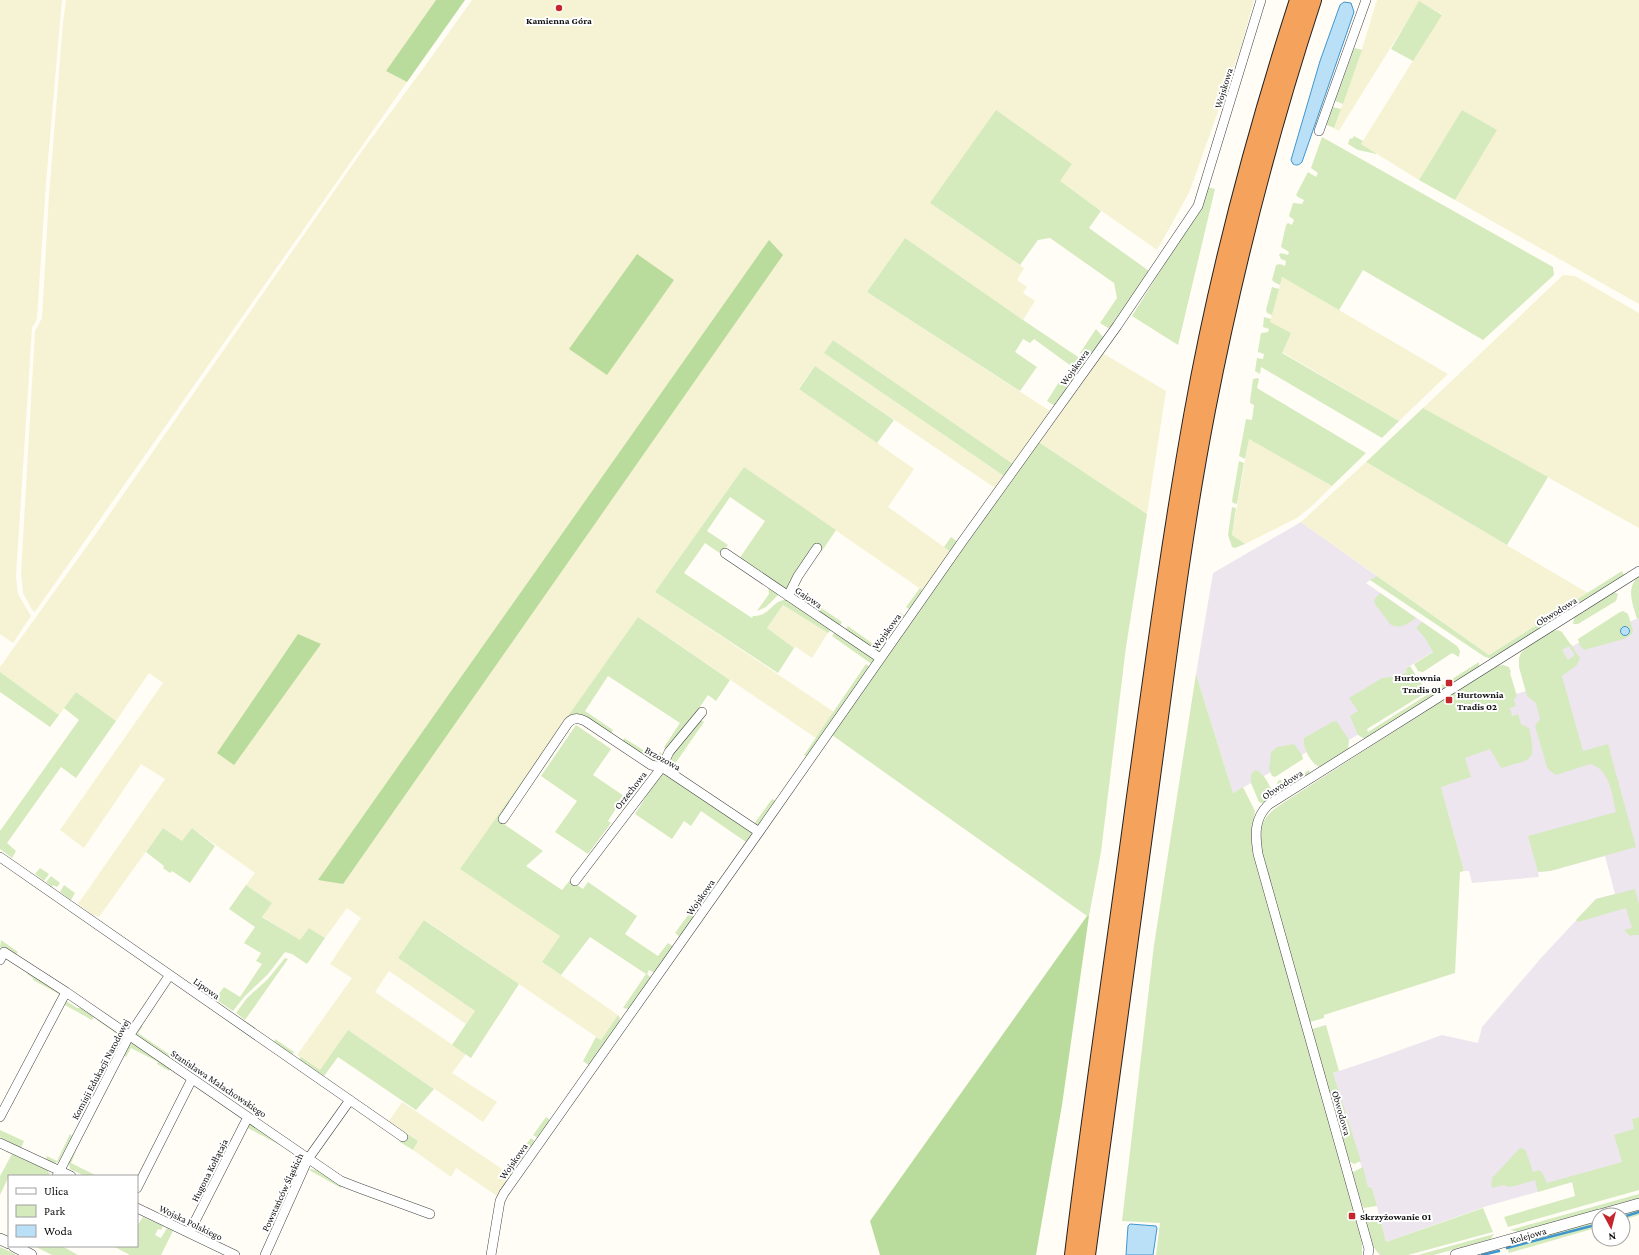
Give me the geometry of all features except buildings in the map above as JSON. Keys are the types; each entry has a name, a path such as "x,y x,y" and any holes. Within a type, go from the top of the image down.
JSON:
{"highway":[{"path":"1073,1255 1169,552 1192,415 1218,291 1244,183 1298,0"},
{"path":"1087,1255 1183,553 1207,412 1223,334 1252,211 1281,104 1313,0"}],"street":[{"name":"Wojskowa","path":"492,1255 500,1201 504,1193 880,658 1117,326 1198,206 1261,0"},
{"path":"1319,131 1366,0"},
{"path":"788,596 798,576 817,548"},
{"name":"Gajowa","path":"725,552 880,658"},
{"name":"Obwodowa","path":"1371,1253 1258,854 1256,835 1261,812 1268,805 1639,571"},
{"name":"Orzechowa","path":"575,881 662,767 669,752 702,712"},
{"name":"Brzozowa","path":"503,819 568,723 576,718 584,721 651,765 662,767 759,832"},
{"name":"Lipowa","path":"0,856 169,976 403,1137"},
{"name":"Stanisława Małachowskiego","path":"2,956 66,992 341,1181 430,1214"},
{"name":"Komisji Edukacji Narodowej","path":"58,1173 129,1036 169,976"},
{"path":"0,1117 66,992"},
{"path":"138,1186 192,1079"},
{"name":"Powstańców Śląskich","path":"265,1255 308,1158 350,1100"},
{"name":"Hugona Kołłątaja","path":"189,1233 248,1117"},
{"path":"0,1143 58,1173"},
{"name":"Kolejowa","path":"1628,1207 1639,1204"},
{"name":"Wojska Polskiego","path":"138,1208 235,1255"},
{"name":"Kolejowa","path":"1456,1255 1591,1217"}],"shaded area":[{"path":"0,0 62,0 46,183 37,319 32,328 16,576 18,594 31,616 13,643 0,634"},
{"path":"66,0 436,0 387,71 407,82 35,612 32,610 23,593 21,573 35,331 42,318 49,195"},
{"path":"472,0 1254,0 1241,47 1189,193 1157,250 1059,181 1072,164 930,203 1024,268 1017,280 1027,287 1023,293 1035,301 1023,320 905,238 867,292 1050,411 1013,464 833,340 824,353 1004,476 995,488 815,366 799,388 914,469 888,507 951,552 925,592 744,467 655,592 834,712 816,738 638,617 461,869 560,936 542,962 618,1015 601,1040 425,920 398,958 475,1011 466,1024 389,971 375,992 466,1054 452,1073 497,1102 483,1122 348,1030 320,1071 297,1055 352,978 330,964 361,918 347,908 325,938 309,928 300,941 262,916 272,903 246,885 255,873 192,828 182,842 163,828 99,917 94,916 78,904 165,779 141,764 84,848 60,830 163,683 149,673 116,721 76,692 59,715 0,672 0,667 95,535 362,151"},
{"path":"1377,0 1639,0 1639,304 1455,200 1496,130 1462,111 1419,180 1361,144 1442,14 1419,2 1339,131 1334,128 1362,49"},
{"path":"1563,275 1575,276 1639,313 1639,528 1423,408"},
{"path":"1282,277 1448,374 1399,421 1282,352 1270,322"},
{"path":"1101,352 1166,391 1147,514 1037,441"},
{"path":"1249,438 1332,486 1313,505 1297,518 1245,544 1232,535"},
{"path":"1366,462 1588,593 1489,655 1301,522"},
{"path":"1301,522 1377,576 1366,583 1450,641 1405,669 1418,689 1359,734 1349,740 1334,737 1233,793 1196,674 1213,573"},
{"path":"783,605 828,633 812,658 796,647 794,648 767,628"},
{"path":"1639,618 1639,1117 1632,1119 1635,1129 1637,1164 1487,1206 1386,1242 1372,1188 1368,1188 1333,1073 1442,1035 1478,1043 1482,1027 1541,958 1596,899 1615,894 1605,856 1550,871 1538,872 1539,877 1472,883 1469,871 1464,871 1424,727 1509,673 1516,694 1526,691 1555,654 1571,644 1573,646 1583,640"},
{"path":"402,1102 511,1175 497,1196 456,1168 451,1177 413,1150 418,1141 389,1121"}],"green space":[{"path":"436,0 465,0 407,82 386,71"},
{"path":"1419,1 1442,15 1413,61 1391,49"},
{"path":"1355,48 1362,50 1343,104 1335,101"},
{"path":"1333,107 1341,109 1334,128 1327,125"},
{"path":"996,110 1072,164 1060,181 1101,211 1089,228 1149,271 1111,327 1108,328 1100,323 1117,298 1114,283 1050,238 1038,240 1020,265 930,203"},
{"path":"1462,110 1497,130 1455,200 1419,180"},
{"path":"1354,136 1363,141 1361,144 1377,154 1358,150 1348,144 1350,138 1352,139"},
{"path":"1322,137 1553,267 1554,275 1483,340 1363,270 1339,310 1282,277 1280,285 1274,282 1272,280 1276,265 1280,264 1285,266 1286,261 1281,259 1279,255 1281,253 1288,255 1289,252 1281,247 1286,225 1288,223 1292,225 1294,220 1289,216 1293,203 1302,204 1304,200 1296,195 1308,172 1316,177 1318,173 1311,168"},
{"path":"1208,187 1215,189 1178,345 1132,316 1202,204"},
{"path":"905,238 1084,361 1084,365 1072,383 1070,382 1078,371 1034,339 1030,343 1023,339 1015,352 1037,367 1020,391 867,292"},
{"path":"769,240 783,255 343,884 318,880"},
{"path":"637,254 674,280 607,375 569,349"},
{"path":"1272,287 1279,289 1272,315 1267,313 1266,310"},
{"path":"1264,317 1271,319 1270,322 1291,333 1282,353 1399,421 1382,438 1261,367 1260,374 1255,371 1257,358 1263,359 1264,354 1258,352 1261,333 1268,332 1269,329 1263,327"},
{"path":"1096,329 1104,338 1089,358 1080,353"},
{"path":"833,340 1013,464 1004,476 824,353"},
{"path":"815,366 894,420 877,443 799,389"},
{"path":"1253,379 1259,379 1257,388 1366,453 1332,486 1249,439 1245,459 1239,456 1246,419 1252,420 1254,405 1250,403 1250,401"},
{"path":"1059,382 1068,388 1055,406 1047,401"},
{"path":"1423,408 1548,477 1507,545 1366,462"},
{"path":"1037,441 1147,514 1126,647 1101,852 1089,916 832,735"},
{"path":"1239,461 1244,463 1237,504 1233,503 1232,501"},
{"path":"744,467 836,530 822,551 817,547 785,591 739,559 765,521 730,497 707,531 728,545 721,554 705,543 684,573 752,618 753,616 764,614 779,601 789,600 832,629 828,633 783,605 767,628 794,648 778,673 655,592"},
{"path":"1232,507 1236,508 1232,535 1245,544 1235,548 1232,547 1228,535"},
{"path":"951,537 958,542 951,552 944,547"},
{"path":"1622,571 1624,575 1493,659 1485,657 1370,580 1377,576 1489,655"},
{"path":"1639,576 1639,618 1637,619 1632,602 1631,591 1632,586"},
{"path":"768,587 779,594 766,607 757,611 769,594"},
{"path":"920,588 925,592 912,611 906,607"},
{"path":"1614,592 1618,594 1616,601 1578,624 1573,624 1574,618"},
{"path":"1380,593 1416,618 1407,624 1400,626 1393,626 1390,624 1375,604 1374,600"},
{"path":"809,602 814,603 842,622 839,627 808,605"},
{"path":"1623,611 1628,614 1633,631 1631,635 1624,639 1584,650 1580,646 1578,639"},
{"path":"900,613 907,617 899,628 893,624"},
{"path":"638,617 730,680 716,701 708,695 686,727 667,749 664,747 680,723 608,676 585,711 613,730 610,735 575,716 501,822 543,851 526,866 562,890 570,880 583,889 588,882 637,916 625,934 658,956 668,943 674,947 656,974 649,970 647,974 652,979 629,1009 623,1008 646,974 590,937 561,975 542,962 560,936 460,869"},
{"path":"1422,622 1457,646 1460,651 1459,657 1452,653 1423,672 1418,671 1414,664 1433,652 1425,638 1416,628"},
{"path":"848,626 883,651 881,654 845,631"},
{"path":"890,629 895,633 887,646 881,642"},
{"path":"1558,630 1562,632 1580,658 1577,665 1562,676 1583,751 1608,744 1636,847 1550,871 1538,872 1528,836 1616,812 1609,784 1602,771 1597,767 1590,764 1556,775 1547,767 1535,726 1540,719 1536,703 1527,696 1519,667 1519,658 1521,653 1527,647 1552,631","holes":["1569,646 1575,655 1568,660 1562,650"]},
{"path":"836,631 874,659 873,665 832,636"},
{"path":"298,634 321,644 234,765 217,753"},
{"path":"1479,662 1479,667 1365,739 1358,735 1350,716 1358,711 1349,698 1382,678 1398,676 1407,672 1405,669 1410,666 1427,692 1367,729 1368,732"},
{"path":"866,664 871,668 809,757 804,755"},
{"path":"1503,665 1509,667 1517,696 1514,699 1516,706 1510,708 1512,716 1518,714 1521,724 1529,728 1532,748 1530,757 1526,760 1501,768 1490,749 1465,758 1471,777 1441,787 1464,871 1460,872 1455,973 1324,1015 1324,1018 1310,1022 1260,846 1261,830 1265,819 1273,810 1286,801 1496,666"},
{"path":"0,672 59,715 50,727 0,692"},
{"path":"1196,674 1233,793 1243,787 1255,811 1252,840 1362,1240 1362,1255 1156,1255 1160,1223 1122,1221 1154,945"},
{"path":"76,692 116,721 76,778 61,767 7,843 16,851 12,858 0,849 0,831 79,720 64,708"},
{"path":"699,719 704,722 672,768 689,780 667,765 667,762"},
{"path":"1334,721 1337,722 1349,740 1348,750 1320,767 1310,759 1304,746 1304,738"},
{"path":"576,725 611,749 593,775 624,796 608,821 611,823 588,854 555,832 577,801 541,776"},
{"path":"624,738 656,758 660,752 663,755 661,762 655,763 623,741"},
{"path":"1294,744 1302,755 1303,759 1275,777 1272,776 1269,769 1271,752 1277,747"},
{"path":"1255,770 1264,776 1273,794 1272,797 1264,804 1259,802 1251,783 1251,774"},
{"path":"1309,770 1310,774 1282,791 1277,783 1281,780 1284,785"},
{"path":"666,774 752,832 746,842 701,811 691,826 684,821 672,839 635,814 659,776"},
{"path":"772,799 776,801 759,827 754,824"},
{"path":"163,828 182,841 192,828 215,846 190,883 172,871 170,873 163,868 164,866 146,852"},
{"path":"40,868 49,874 44,881 35,874"},
{"path":"51,876 60,883 57,887 53,885 52,887 46,882"},
{"path":"64,885 75,893 71,900 60,892"},
{"path":"246,885 272,903 262,917 300,940 309,928 325,938 307,964 292,954 285,952 268,974 244,997 233,1011 215,999 224,987 240,997 262,964 256,961 261,953 244,943 255,927 229,909"},
{"path":"707,887 712,890 712,892 700,907 692,904 695,904"},
{"path":"1635,889 1639,904 1639,935 1630,936 1624,930 1632,928 1626,908 1578,922 1576,920 1596,899"},
{"path":"689,908 695,916 681,938 675,933 691,911 688,910"},
{"path":"1087,916 1089,916 1062,1105 1036,1255 880,1255 870,1221"},
{"path":"424,920 519,984 471,1058 452,1045 475,1011 398,958"},
{"path":"1,940 18,952 16,955 0,947"},
{"path":"285,958 288,959 245,1020 236,1013 247,998 268,979"},
{"path":"29,972 61,995 33,980 33,978 27,974"},
{"path":"65,1000 77,1008 83,1008 94,1017 92,1020 63,1004"},
{"path":"618,1015 620,1018 618,1027 590,1066 583,1061 596,1037 601,1040"},
{"path":"98,1019 122,1036 122,1040 117,1051 113,1049 120,1036 97,1020"},
{"path":"140,1025 143,1026 138,1033 182,1063 179,1066 136,1035"},
{"path":"1326,1025 1339,1071 1333,1073 1361,1161 1354,1164 1349,1161 1312,1029"},
{"path":"348,1030 434,1089 416,1110 338,1057 324,1076 299,1059 301,1057 320,1070"},
{"path":"275,1039 294,1052 292,1055 274,1042"},
{"path":"133,1043 171,1068 169,1071 157,1064 158,1062 131,1048 126,1057 123,1055 129,1044"},
{"path":"546,1117 550,1120 538,1138 533,1135"},
{"path":"1639,1117 1639,1190 1508,1227 1504,1217 1575,1196 1572,1182 1538,1192 1535,1180 1515,1186 1508,1187 1504,1185 1492,1188 1492,1178 1520,1148 1526,1151 1533,1172 1540,1170 1547,1183 1622,1162 1614,1135 1634,1129 1632,1119"},
{"path":"252,1123 281,1144 280,1145 246,1127 247,1124"},
{"path":"0,1130 24,1141 21,1148 0,1137"},
{"path":"406,1133 418,1141 413,1150 400,1142"},
{"path":"70,1134 72,1136 58,1162 54,1163 46,1159 47,1156 57,1161"},
{"path":"531,1138 536,1142 527,1153 522,1150"},
{"path":"7,1149 49,1169 48,1172 50,1173 49,1175 8,1175 0,1195 0,1176 12,1154 6,1152"},
{"path":"77,1149 71,1163 95,1175 83,1175 70,1169 69,1163"},
{"path":"520,1153 525,1158 498,1197 497,1196 510,1175 506,1171"},
{"path":"1363,1167 1368,1187 1372,1188 1377,1206 1364,1208 1362,1205 1352,1175 1353,1172"},
{"path":"316,1168 341,1185 341,1188 309,1170 315,1170"},
{"path":"1639,1194 1639,1198 1607,1207 1592,1207"},
{"path":"1591,1207 1591,1211 1518,1232 1510,1230"},
{"path":"1483,1208 1493,1232 1408,1255 1380,1255 1372,1243 1367,1228 1367,1219 1379,1214 1386,1242"},
{"path":"1639,1208 1639,1215 1631,1218 1631,1210"},
{"path":"143,1217 163,1226 161,1230 158,1229 155,1235 161,1238 167,1228 173,1231 161,1255 130,1255 115,1247 138,1247 138,1224"},
{"path":"1591,1221 1591,1229 1509,1253 1506,1245"},
{"path":"1494,1234 1491,1239 1434,1255 1418,1255"},
{"path":"0,1247 15,1254 15,1255 0,1255"},
{"path":"36,1247 64,1247 78,1255 52,1255"}],"water":[{"path":"1344,2 1351,3 1354,12 1302,162 1298,165 1294,165 1291,160 1320,61 1340,5"},
{"path":"1625,626 1630,631 1625,636 1620,631"},
{"path":"1130,1224 1156,1226 1157,1228 1153,1255 1126,1255 1128,1226"}],"waterway":[{"path":"699,905 712,890"},
{"path":"1631,1214 1639,1212"},
{"path":"1507,1248 1591,1226"},
{"path":"1482,1255 1499,1251"}],"place":[{"name":"Kamienna Góra","path":"559,8"},
{"name":"Hurtownia Tradis 01","path":"1449,683"},
{"name":"Hurtownia Tradis 02","path":"1449,700"},
{"name":"Skrzyżowanie 01","path":"1352,1216"}]}
